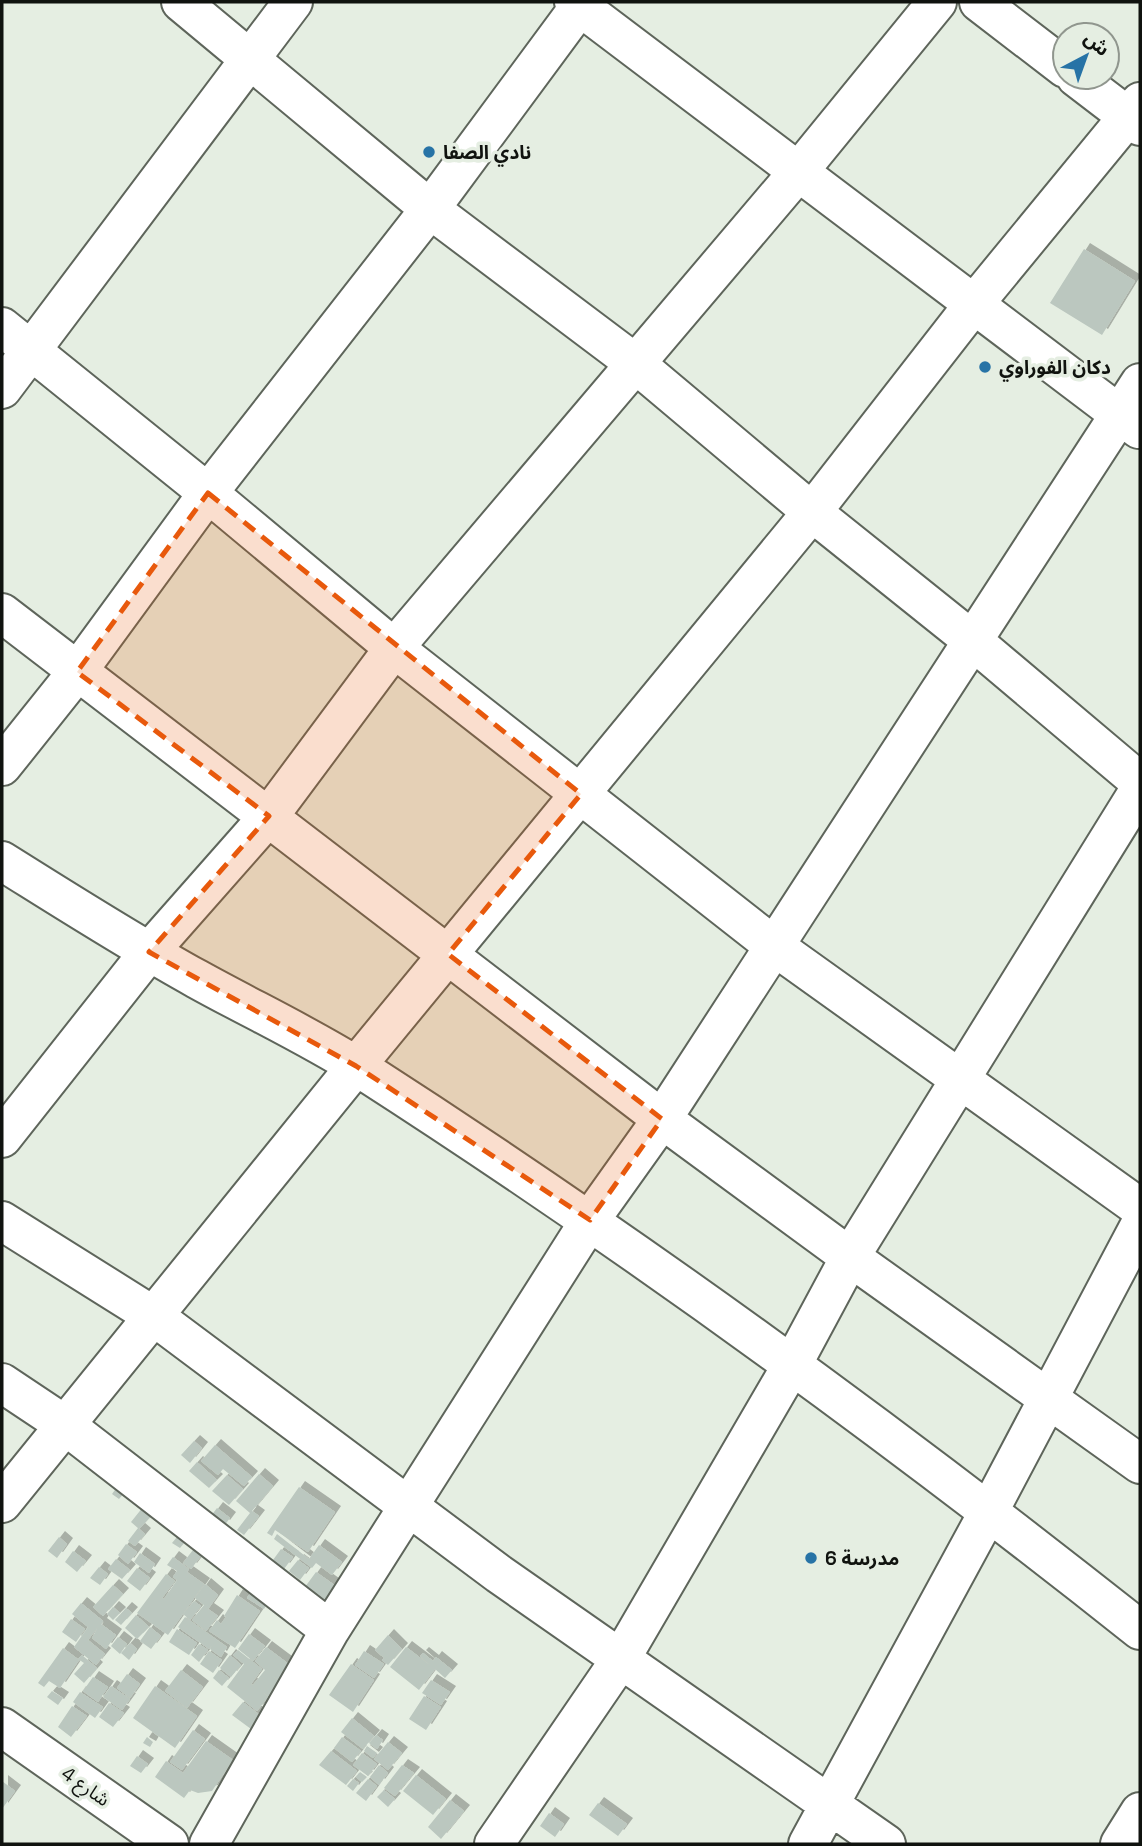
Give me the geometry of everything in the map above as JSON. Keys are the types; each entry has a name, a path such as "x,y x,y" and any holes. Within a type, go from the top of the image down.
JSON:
{"street":[{"path":"181,2 430,209 636,365 812,512 973,641 1140,782"},
{"path":"2,389 16,338 250,60 293,2"},
{"path":"2,1138 149,952 269,816 394,648 636,365 937,2"},
{"path":"979,2 1051,57"},
{"path":"2,766 77,672 208,493 430,209 579,3 1130,422"},
{"path":"2,1503 356,1066 812,512 974,304 1136,115 1098,91"},
{"path":"16,338 394,648 774,946 1140,1208"},
{"path":"209,1844 330,1630 590,1220 662,1119 973,641 1130,422 1140,383"},
{"path":"2,614 662,1119 1140,1464"},
{"path":"494,1844 620,1660 792,1364 850,1257 961,1082 1140,789"},
{"path":"2,861 149,952 356,1066 590,1220 792,1364 989,1511 1140,1630"},
{"path":"2,1221 155,1317 408,1507 620,1660 886,1844"},
{"path":"808,1844 989,1511 1140,1224"},
{"path":"2,1383 65,1425 330,1630"},
{"name":"شارع 4","path":"2,1727 169,1844"},
{"path":"1120,1844 1140,1812"}],"highlighted area":[{"path":"208,493 581,794 448,954 662,1119 590,1220 356,1066 149,952 269,816 77,672"}],"building":[{"path":"1084,249 1135,281 1102,335 1050,303"},
{"path":"194,1441 202,1448 190,1463 181,1455"},
{"path":"215,1445 252,1477 244,1486 223,1469 218,1475 201,1461"},
{"path":"197,1462 217,1480 209,1488 189,1471"},
{"path":"259,1474 273,1486 252,1511 259,1516 244,1535 237,1530 250,1513 236,1501"},
{"path":"227,1475 243,1489 229,1505 212,1491"},
{"path":"117,1487 125,1492 119,1499 112,1494"},
{"path":"299,1487 335,1512 308,1552 275,1530 272,1536 267,1533"},
{"path":"143,1507 152,1515 139,1529 131,1522"},
{"path":"217,1508 230,1518 224,1526 211,1516"},
{"path":"138,1528 145,1534 135,1546 128,1541"},
{"path":"182,1531 190,1536 180,1548 172,1543"},
{"path":"277,1534 309,1559 319,1545 342,1562 332,1575 316,1563 312,1568 274,1539"},
{"path":"59,1537 67,1544 57,1558 48,1551"},
{"path":"199,1542 207,1548 191,1569 183,1563"},
{"path":"126,1544 137,1552 128,1564 118,1555"},
{"path":"281,1549 293,1557 284,1569 273,1560"},
{"path":"73,1551 86,1561 77,1572 65,1562"},
{"path":"140,1553 155,1564 149,1573 134,1562"},
{"path":"173,1557 189,1569 187,1572 204,1584 168,1635 137,1613 166,1574 175,1581 162,1598 164,1599 177,1580 173,1577 177,1571 167,1565"},
{"path":"116,1559 130,1570 122,1579 108,1569"},
{"path":"298,1560 309,1568 300,1580 289,1571"},
{"path":"99,1567 108,1574 100,1585 90,1578"},
{"path":"137,1568 150,1578 140,1591 127,1581"},
{"path":"316,1572 340,1589 328,1605 305,1587"},
{"path":"205,1584 218,1595 208,1609 218,1616 206,1631 192,1620 204,1605 195,1598"},
{"path":"113,1585 123,1594 103,1616 93,1607"},
{"path":"254,1587 270,1598 264,1609 247,1598"},
{"path":"237,1595 260,1611 235,1648 209,1631 217,1620 221,1624"},
{"path":"194,1601 201,1606 190,1620 183,1614"},
{"path":"81,1603 116,1635 106,1649 92,1638 98,1627 88,1640 105,1654 96,1665 74,1647 88,1627 72,1614"},
{"path":"113,1607 120,1613 113,1620 107,1614"},
{"path":"126,1608 132,1613 121,1625 115,1620"},
{"path":"136,1615 149,1627 137,1639 125,1628"},
{"path":"185,1617 227,1647 221,1657 210,1649 212,1645 209,1649 178,1627"},
{"path":"71,1619 85,1629 76,1642 62,1632"},
{"path":"150,1627 161,1636 151,1649 140,1641"},
{"path":"177,1629 197,1643 189,1655 169,1642"},
{"path":"249,1634 265,1646 253,1661 238,1649"},
{"path":"388,1635 402,1649 388,1665 375,1650"},
{"path":"118,1637 127,1644 120,1654 111,1646"},
{"path":"130,1643 137,1649 129,1660 121,1653"},
{"path":"199,1644 208,1650 199,1662 191,1655"},
{"path":"266,1647 290,1665 279,1680 271,1675 279,1681 268,1696 261,1691 268,1697 257,1711 227,1687 244,1664 233,1655 238,1650 262,1669 251,1684 253,1685 265,1670 255,1661"},
{"path":"406,1647 431,1666 420,1656 423,1653 433,1661 436,1657 452,1670 445,1678 435,1669 419,1690 390,1667"},
{"path":"63,1648 79,1660 60,1688 49,1681 44,1687 38,1683"},
{"path":"209,1651 222,1660 213,1673 200,1664"},
{"path":"364,1651 384,1664 374,1678 355,1665"},
{"path":"82,1655 97,1668 84,1683 74,1674 84,1663 78,1659"},
{"path":"230,1655 241,1665 231,1677 220,1668"},
{"path":"351,1664 374,1680 353,1712 329,1695"},
{"path":"181,1670 203,1687 187,1708 165,1691"},
{"path":"219,1670 229,1678 222,1686 213,1678"},
{"path":"127,1674 140,1684 130,1698 117,1688"},
{"path":"93,1677 108,1687 98,1702 83,1691"},
{"path":"431,1680 450,1692 441,1705 422,1693"},
{"path":"111,1686 130,1699 122,1710 103,1697"},
{"path":"155,1686 197,1716 175,1748 133,1718"},
{"path":"52,1691 63,1698 58,1705 47,1697"},
{"path":"80,1692 103,1707 95,1718 73,1702"},
{"path":"424,1696 441,1707 426,1730 409,1719"},
{"path":"243,1702 261,1716 251,1729 232,1715"},
{"path":"109,1703 124,1713 113,1727 99,1717"},
{"path":"72,1706 87,1716 71,1737 58,1727"},
{"path":"352,1718 374,1736 363,1749 341,1732"},
{"path":"193,1730 205,1739 182,1770 170,1762"},
{"path":"376,1735 383,1740 377,1749 369,1743"},
{"path":"147,1737 153,1742 150,1747 143,1743"},
{"path":"342,1737 361,1751 352,1762 334,1748"},
{"path":"206,1741 233,1760 212,1791 198,1793 190,1790 184,1798 155,1777 166,1761 183,1773"},
{"path":"388,1742 402,1753 388,1770 374,1759"},
{"path":"367,1746 377,1753 373,1758 364,1751"},
{"path":"331,1751 357,1771 346,1785 319,1765"},
{"path":"362,1753 377,1764 368,1776 353,1765"},
{"path":"137,1756 148,1764 141,1773 130,1766"},
{"path":"379,1765 388,1773 379,1785 370,1777"},
{"path":"402,1765 414,1773 395,1796 384,1788"},
{"path":"360,1772 367,1777 362,1782 356,1777"},
{"path":"416,1775 446,1799 433,1815 403,1791"},
{"path":"353,1779 359,1783 353,1791 347,1786"},
{"path":"368,1779 377,1786 366,1801 356,1793"},
{"path":"2,1781 15,1791 2,1809"},
{"path":"384,1790 395,1799 388,1807 377,1797"},
{"path":"450,1800 464,1811 441,1839 428,1827"},
{"path":"598,1803 627,1824 618,1836 589,1815"},
{"path":"549,1813 564,1824 555,1837 540,1826"}],"place":[{"name":"نادي الصفا","path":"429,152"},
{"name":"دكان الفوراوي","path":"985,367"},
{"name":"مدرسة 6","path":"811,1558"}]}
